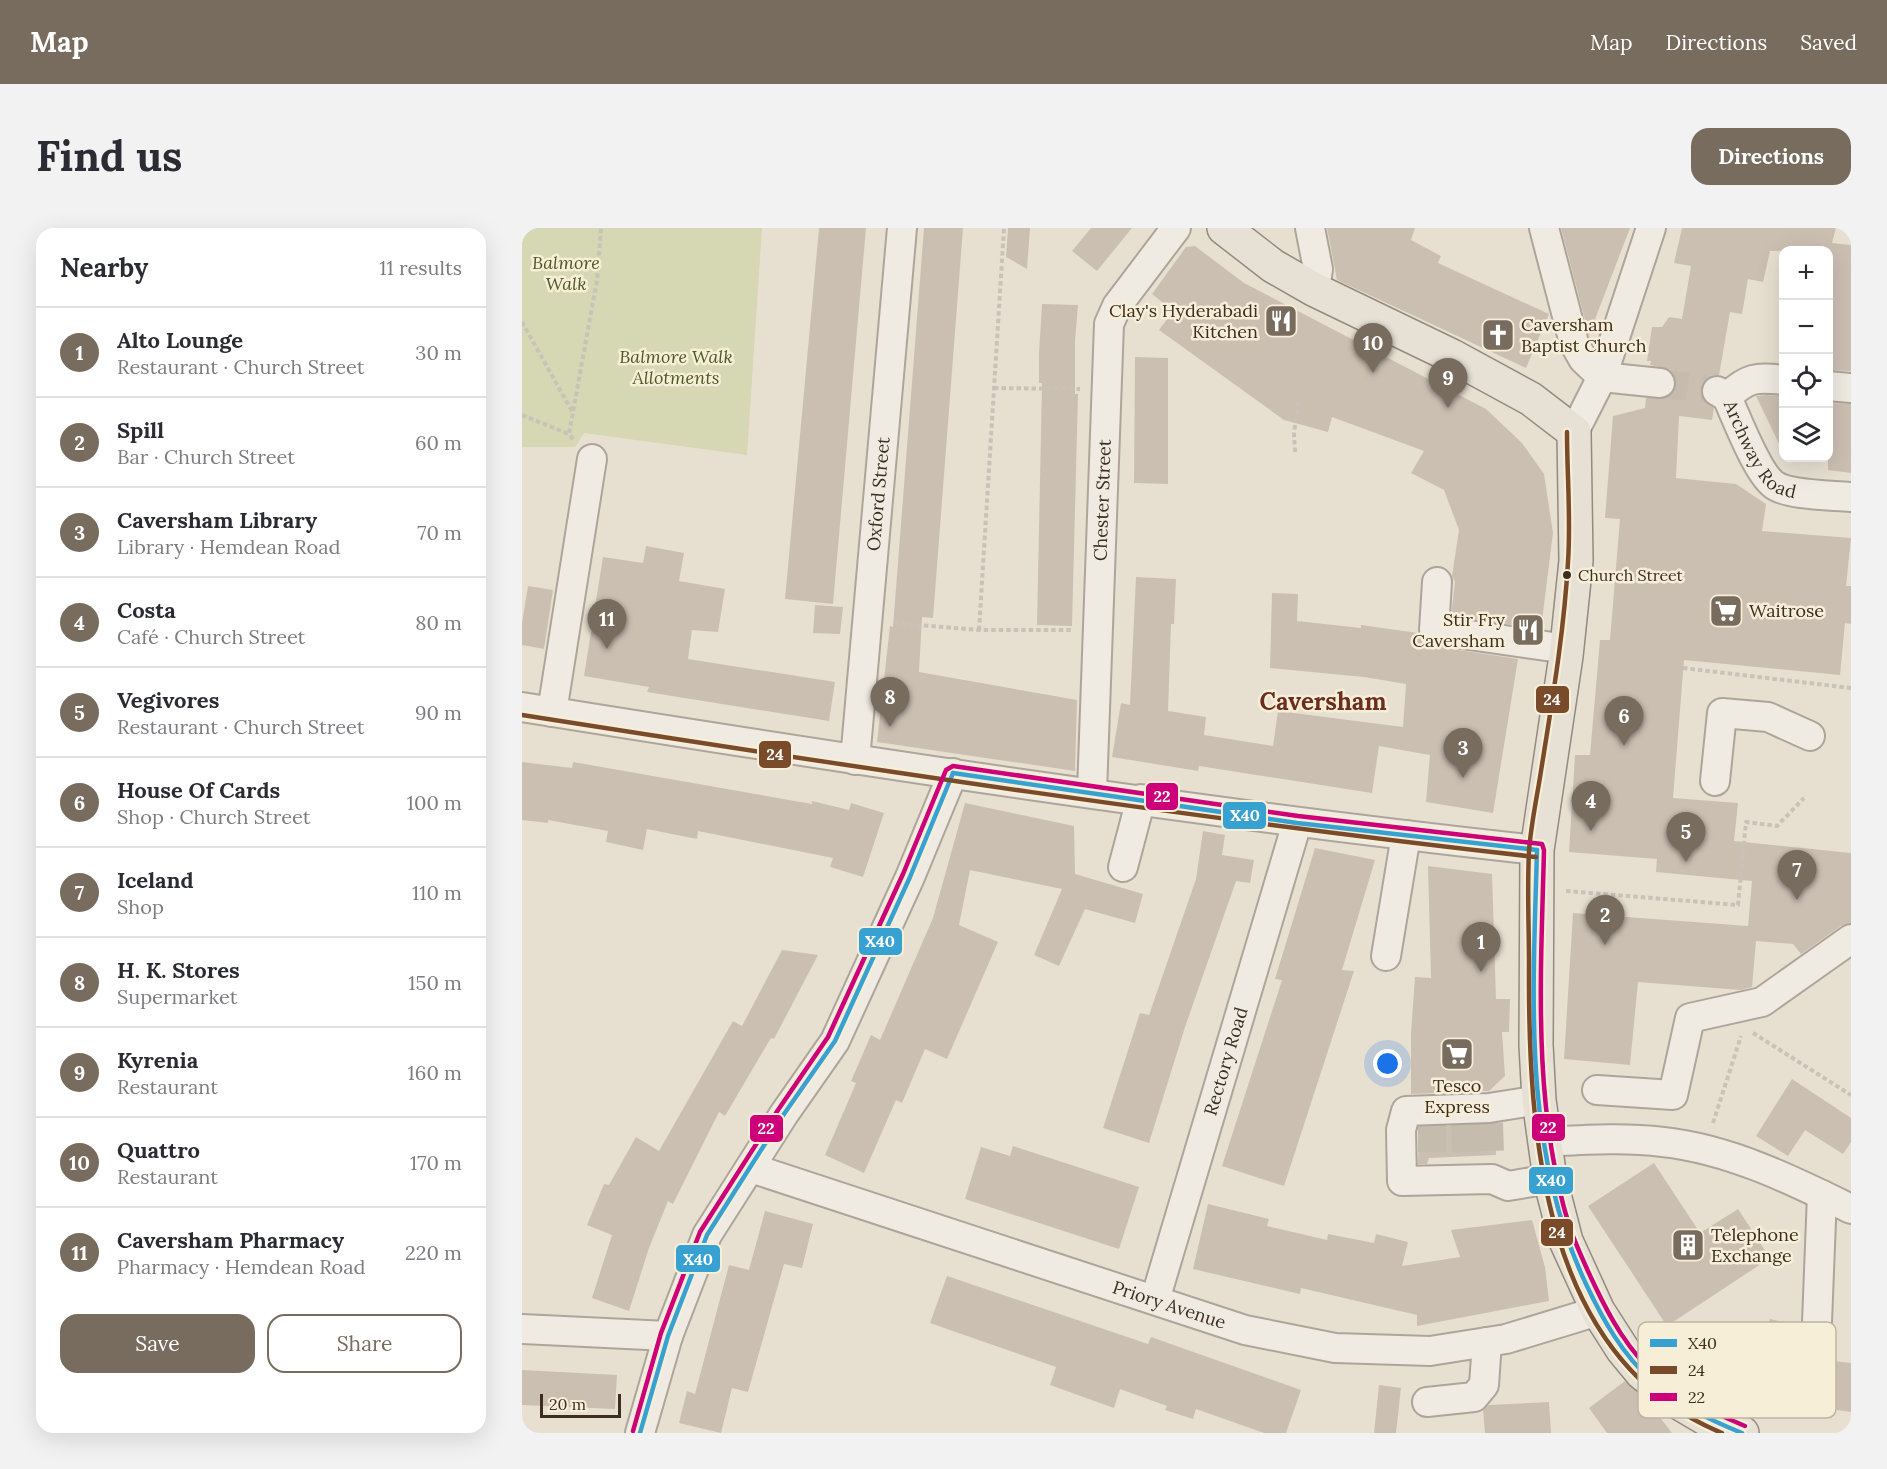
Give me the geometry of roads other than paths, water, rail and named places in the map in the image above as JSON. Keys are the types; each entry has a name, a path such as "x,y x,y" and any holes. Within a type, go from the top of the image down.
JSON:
{"main road":[{"path":"1224,228 1274,266 1315,290 1452,356 1531,399 1574,432 1576,561 1566,649 1537,850 1535,1018 1539,1100 1550,1179 1566,1241 1598,1311 1623,1350 1638,1368"},
{"path":"1705,1418 1742,1433"}],"street":[{"name":"Oxford Street","path":"855,760 902,228"},
{"name":"Chester Street","path":"1092,792 1100,630 1109,324 1117,306 1176,228"},
{"path":"1310,228 1318,269 1315,290"},
{"path":"1544,228 1574,343 1583,359 1602,377 1660,382"},
{"path":"1574,432 1602,377 1651,228"},
{"name":"Archway Road","path":"1779,379 1759,377 1722,394 1762,470 1773,484 1790,491 1851,497"},
{"path":"1833,386 1851,388"},
{"path":"552,712 592,459"},
{"path":"1437,582 1434,630 1566,649"},
{"path":"522,707 855,760 1298,823 1537,850"},
{"path":"1715,781 1722,712 1767,717 1810,736"},
{"path":"640,1433 668,1336 707,1235 784,1114 835,1041 910,877 953,773"},
{"path":"1123,867 1141,799"},
{"name":"Rectory Road","path":"1155,1300 1298,823"},
{"path":"1386,956 1406,836"},
{"path":"1597,1090 1673,1095 1690,1018 1762,1002 1851,939"},
{"path":"1539,1100 1477,1116 1431,1117 1406,1111 1401,1130 1402,1181 1433,1169 1479,1167 1508,1186 1550,1179"},
{"path":"1544,1142 1609,1139 1662,1142 1705,1149 1788,1179 1851,1209"},
{"name":"Priory Avenue","path":"751,1168 1245,1330 1335,1348 1430,1351 1506,1339 1598,1311"},
{"path":"1817,1322 1822,1195"},
{"path":"522,1329 668,1336"},
{"path":"1427,1402 1474,1397 1484,1385 1487,1342"}],"tunnel":[{"path":"1660,383 1717,391"},
{"path":"1489,1123 1490,1155"},
{"path":"1432,1124 1432,1157"},
{"path":"1465,1124 1466,1156"}],"place":[{"name":"Clay's Hyderabadi Kitchen","path":"1281,321"},
{"name":"Caversham Baptist Church","path":"1498,335"},
{"name":"Quattro","path":"1373,373"},
{"name":"Kyrenia","path":"1448,408"},
{"name":"Church Street","path":"1567,575"},
{"name":"Waitrose","path":"1726,611"},
{"name":"Stir Fry Caversham","path":"1528,630"},
{"name":"Caversham Pharmacy","path":"607,649"},
{"name":"H. K. Stores","path":"890,727"},
{"name":"House Of Cards","path":"1624,746"},
{"name":"Caversham Library","path":"1463,778"},
{"name":"Costa","path":"1591,831"},
{"name":"Vegivores","path":"1686,862"},
{"name":"Iceland","path":"1797,900"},
{"name":"Spill","path":"1605,945"},
{"name":"Alto Lounge","path":"1481,972"},
{"name":"Tesco Express","path":"1457,1054"},
{"name":"Telephone Exchange","path":"1688,1245"}],"district":[{"name":"Caversham","path":"1323,702"}],"park label":[{"name":"Balmore Walk","path":"566,273"},
{"name":"Balmore Walk Allotments","path":"676,367"}]}
